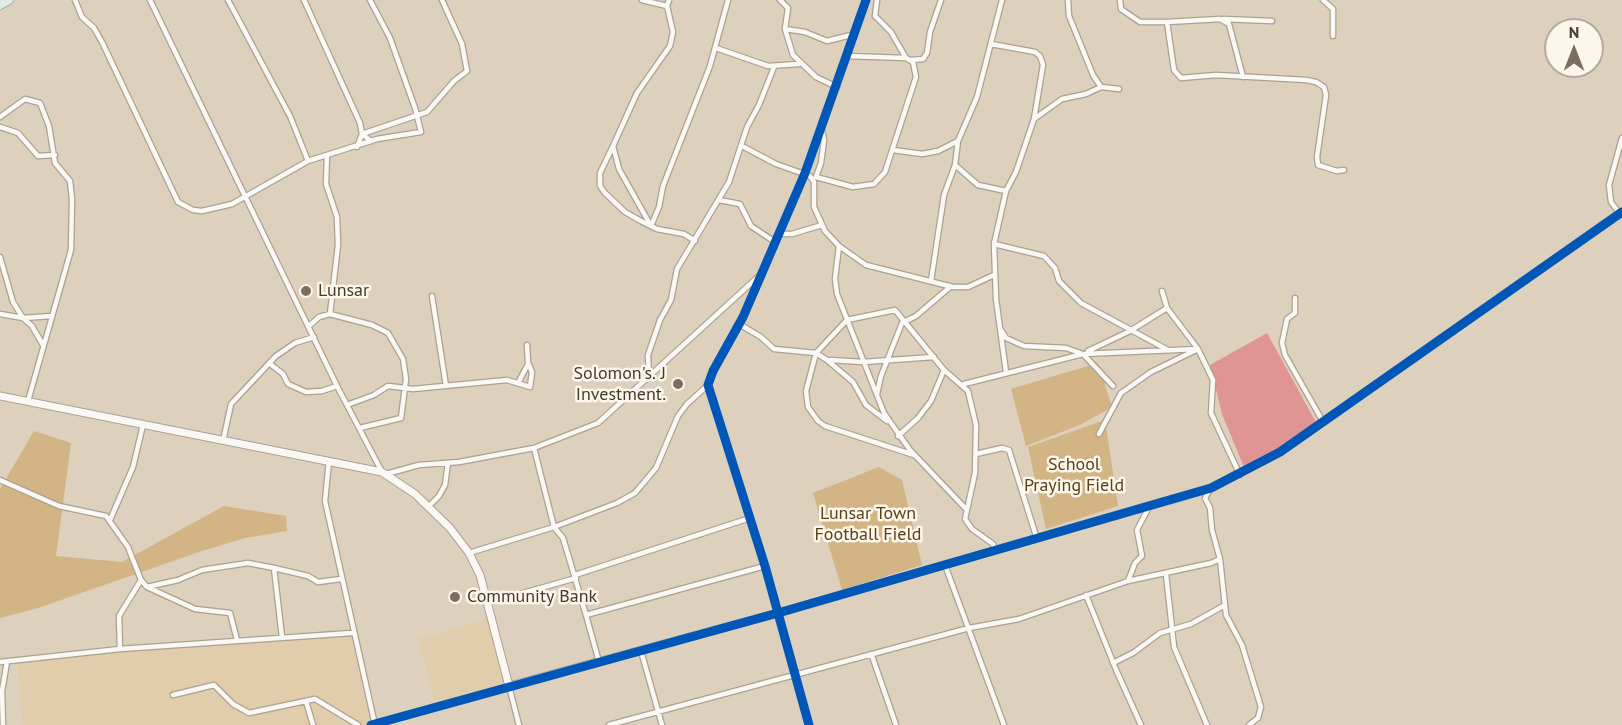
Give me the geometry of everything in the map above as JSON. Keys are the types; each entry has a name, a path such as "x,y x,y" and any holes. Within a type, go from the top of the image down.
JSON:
{"main road":[{"path":"0,5 9,0"}],"street":[{"path":"75,0 81,17 94,28 102,42 178,202 193,210 212,210 245,198 308,161 371,141 418,135 421,130 418,116 390,39 370,0"},
{"path":"150,0 337,386 384,473 428,507 450,528 469,554 480,575 519,725"},
{"path":"228,0 290,116 308,161"},
{"path":"304,0 353,105 362,134 371,141"},
{"path":"362,134 427,112 454,81 467,71 462,44 442,0"},
{"path":"642,0 667,6"},
{"path":"669,0 667,6 673,32 670,46 637,93 623,119 614,146 600,173 600,186 625,212 651,226 684,234 696,241"},
{"path":"651,226 659,207 663,186 716,48 728,0"},
{"path":"780,0 788,8"},
{"path":"789,0 785,29 793,55 800,64 823,82 837,87"},
{"path":"469,554 554,527 617,503 635,493 657,468 678,416 687,404 708,385 713,370 739,324 762,273 822,130 866,0"},
{"path":"742,146 776,164 853,187 870,187 885,172 916,77 891,32 874,16 877,0"},
{"path":"847,56 923,59 927,53 930,32 941,0"},
{"path":"931,281 944,195 955,165 958,141 977,97 1002,0"},
{"path":"1068,0 1069,16 1086,61 1101,87"},
{"path":"1120,0 1121,9 1140,22 1220,19 1272,21"},
{"path":"1323,0 1333,9 1333,36"},
{"path":"1220,19 1229,24 1243,77"},
{"path":"1167,22 1174,70 1181,78 1216,75 1306,80 1324,87 1326,95 1317,157 1318,165 1337,171 1344,170"},
{"path":"785,29 805,32 827,41 855,34"},
{"path":"991,44 1035,52 1040,56 1043,66 1034,119 1016,172 1006,191 994,244 994,275 1006,372"},
{"path":"716,48 755,63 774,67 800,64"},
{"path":"648,378 648,355 660,320 671,300 673,279 719,200 742,146 747,127 759,105 774,67"},
{"path":"1034,119 1062,99 1086,94 1101,87 1119,89"},
{"path":"0,117 25,99 40,103 49,126 55,163 70,181 74,216 71,250 28,401"},
{"path":"0,127 18,133 38,156 55,155"},
{"path":"822,130 824,140 821,164 814,177 814,207 822,225 839,246 872,268 951,286 968,287 994,275"},
{"path":"357,147 362,134"},
{"path":"328,461 325,501 373,725 945,566 1149,507 1210,488 1240,475 1280,452 1322,420 1426,351 1621,213 1611,202 1610,185 1622,138"},
{"path":"893,150 922,154 938,151 958,141"},
{"path":"614,146 619,169 651,226"},
{"path":"327,155 326,184 337,217 338,245 330,314"},
{"path":"955,165 978,185 1006,191"},
{"path":"719,200 740,204 751,226 775,242"},
{"path":"778,234 792,234 822,225"},
{"path":"994,244 1044,256 1055,268 1059,281 1072,296 1092,311 1118,322 1130,331 1170,351"},
{"path":"839,246 835,285 863,362 889,422 898,436 966,510"},
{"path":"0,257 14,302 22,318 32,326 43,345"},
{"path":"0,396 384,473 418,465 448,463 534,447 605,419 762,273"},
{"path":"877,396 878,387 898,331 906,321 916,316 951,286"},
{"path":"1162,291 1167,309 1198,349 1213,380 1211,413 1240,475"},
{"path":"432,296 446,386"},
{"path":"1295,298 1295,313 1287,319 1282,343 1285,355 1322,420"},
{"path":"915,455 847,434 818,422 806,399 816,353 847,320 892,309 906,321 944,370 964,384 975,412 976,454 975,473 966,510 967,523 993,544 996,551"},
{"path":"1083,354 1130,331 1167,309"},
{"path":"0,314 22,318 52,316"},
{"path":"309,326 320,316 330,314 372,325 388,333 403,359 405,389 401,418 360,428"},
{"path":"739,324 761,337 774,349 816,353 827,360 853,382 866,405 889,422"},
{"path":"1001,330 1006,338 1024,346 1066,348 1083,354 1113,386"},
{"path":"223,441 231,404 269,363 287,348 314,337"},
{"path":"518,383 527,371 527,345"},
{"path":"964,384 1083,354 1198,349"},
{"path":"1099,434 1121,393 1151,372 1198,349"},
{"path":"827,360 863,362 934,357"},
{"path":"269,363 283,374 288,384 306,392 322,391 337,386"},
{"path":"347,405 374,395 388,386 405,389 489,381 518,383 530,387 532,372 528,363"},
{"path":"898,436 925,410 944,370"},
{"path":"708,385 765,566 809,725"},
{"path":"110,520 133,467 143,425"},
{"path":"534,447 554,527 563,538 599,662"},
{"path":"976,454 997,448 1009,450 1037,539"},
{"path":"428,507 439,496 445,485 448,463"},
{"path":"0,480 59,506 98,514 110,520 128,547 141,580 147,586 195,609 230,613 237,640"},
{"path":"1210,488 1205,498 1210,508 1212,530 1220,559 1226,615 1242,645 1261,707 1258,718 1249,725"},
{"path":"1128,581 1135,563 1142,556 1137,530 1149,507"},
{"path":"488,603 750,518"},
{"path":"609,725 873,656 969,628 1019,619 1128,581 1166,574 1220,559"},
{"path":"147,586 178,580 202,570 248,562 308,576 318,582 341,579"},
{"path":"586,615 765,566"},
{"path":"945,566 1004,725"},
{"path":"274,568 282,637"},
{"path":"1166,574 1179,665 1207,725"},
{"path":"120,649 119,616 141,580"},
{"path":"1086,595 1113,663 1142,725"},
{"path":"1113,663 1172,628 1191,624 1225,605"},
{"path":"0,662 120,649 352,633"},
{"path":"641,651 662,725"},
{"path":"873,656 896,725"},
{"path":"3,725 2,691 7,662"},
{"path":"173,695 214,685 233,704 249,713 315,699 356,724"},
{"path":"306,701 313,725"},
{"path":"347,725 356,724"}],"shaded area":[{"path":"1267,333 1317,424 1246,472 1222,414 1210,365"},
{"path":"491,618 509,686 437,706 418,639"},
{"path":"352,633 378,725 23,725 17,661 111,650"}],"green space":[{"path":"1098,363 1112,407 1082,424 1026,446 1011,389"},
{"name":"School Praying Field","path":"1105,420 1118,506 1046,529 1028,447"},
{"path":"34,431 71,443 56,556 122,562 224,506 286,516 287,531 245,538 38,608 0,618 0,489"},
{"name":"Lunsar Town Football Field","path":"879,467 902,480 922,565 842,590 813,493"}],"cycle path":[{"path":"809,725 765,566 708,385 713,371 743,317 805,173 866,0"},
{"path":"371,725 778,613 1211,488 1280,452 1622,212"}],"place":[{"name":"Lunsar","path":"306,291"},
{"name":"Solomon's. J Investment.","path":"678,384"},
{"name":"Community Bank","path":"455,597"}]}
